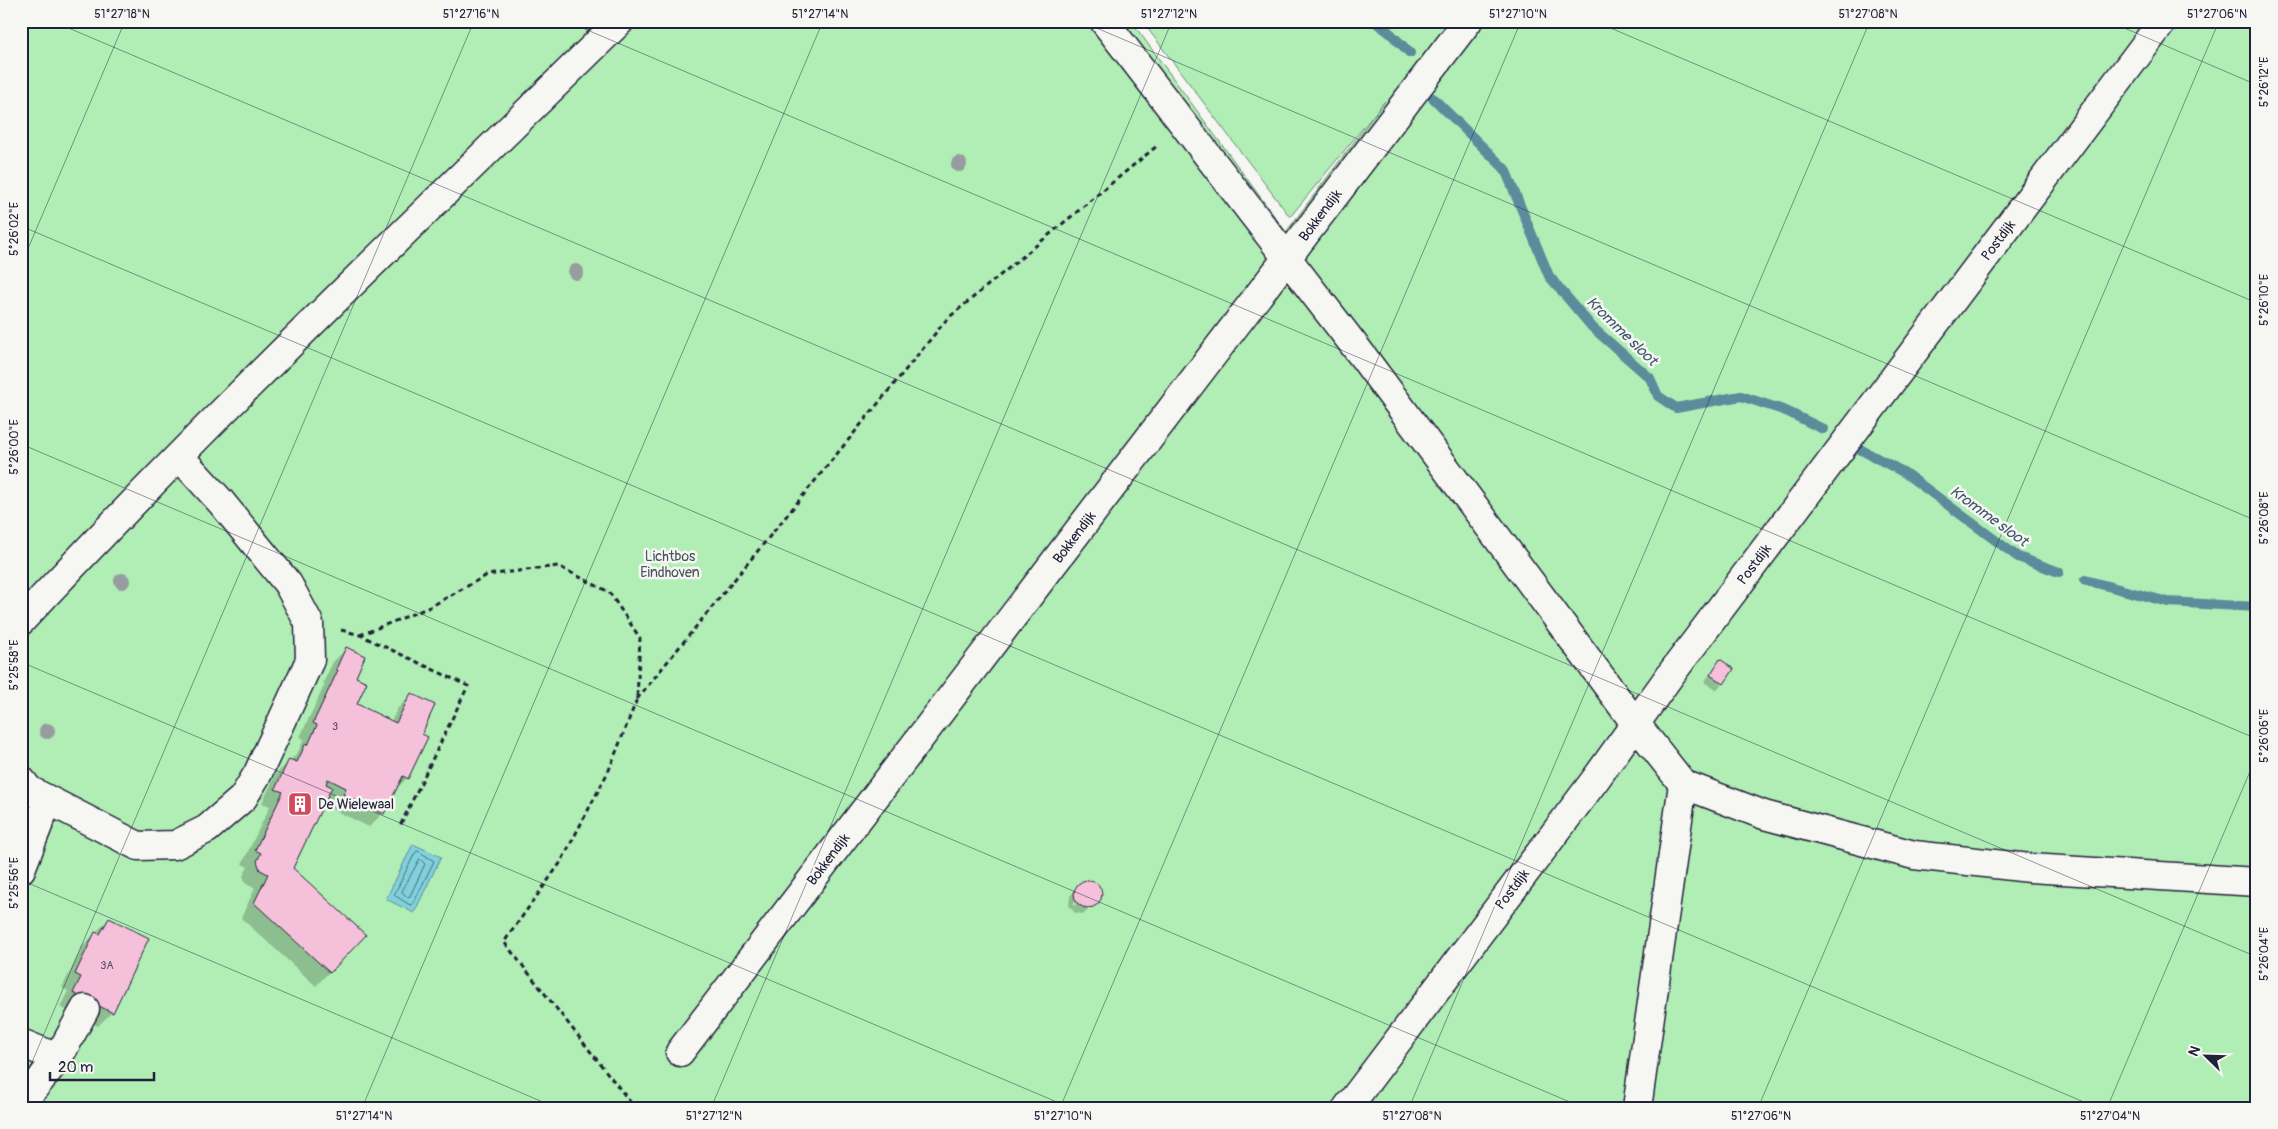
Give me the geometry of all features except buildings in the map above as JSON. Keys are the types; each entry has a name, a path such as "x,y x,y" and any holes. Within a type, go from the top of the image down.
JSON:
{"street":[{"path":"21,621 102,533 178,456 620,21"},
{"path":"1104,21 1364,358 1635,723 1683,784 1764,814 1914,855 2030,868 2257,882"},
{"name":"Bokkendijk","path":"680,1052 1468,21"},
{"name":"Postdijk","path":"1347,1108 2163,21"},
{"path":"21,780 29,790 138,846 175,845 207,829 243,798 258,773 310,660 309,623 288,584 221,502 178,456"},
{"path":"1637,1108 1683,784"},
{"path":"21,869 48,800"},
{"path":"21,1104 58,1058 85,1008"},
{"path":"21,1043 58,1058"}],"path":[{"path":"635,1108 504,942 561,862 609,770 637,699 947,319 1183,124"},
{"path":"400,826 468,686 360,635 430,607 487,575 558,566 609,592 640,638 637,699"}],"green space":[{"name":"Lichtbos Eindhoven","path":"21,21 1131,21 1286,232 1385,101 1290,217 1142,21 2257,21 2257,1108 21,1108"}],"water":[{"path":"413,844 441,857 414,913 386,899"}],"waterway":[{"name":"Kromme sloot","path":"1374,21 1390,33 1410,53"},
{"name":"Kromme sloot","path":"1433,98 1505,169 1549,276 1592,327 1650,378 1658,396 1676,408 1741,396 1786,411 1823,429"},
{"name":"Kromme sloot","path":"1854,446 1905,473 2018,557 2059,572"},
{"name":"Kromme sloot","path":"2085,580 2168,602 2257,607"}],"place":[{"name":"De Wielewaal","path":"300,804"}]}
